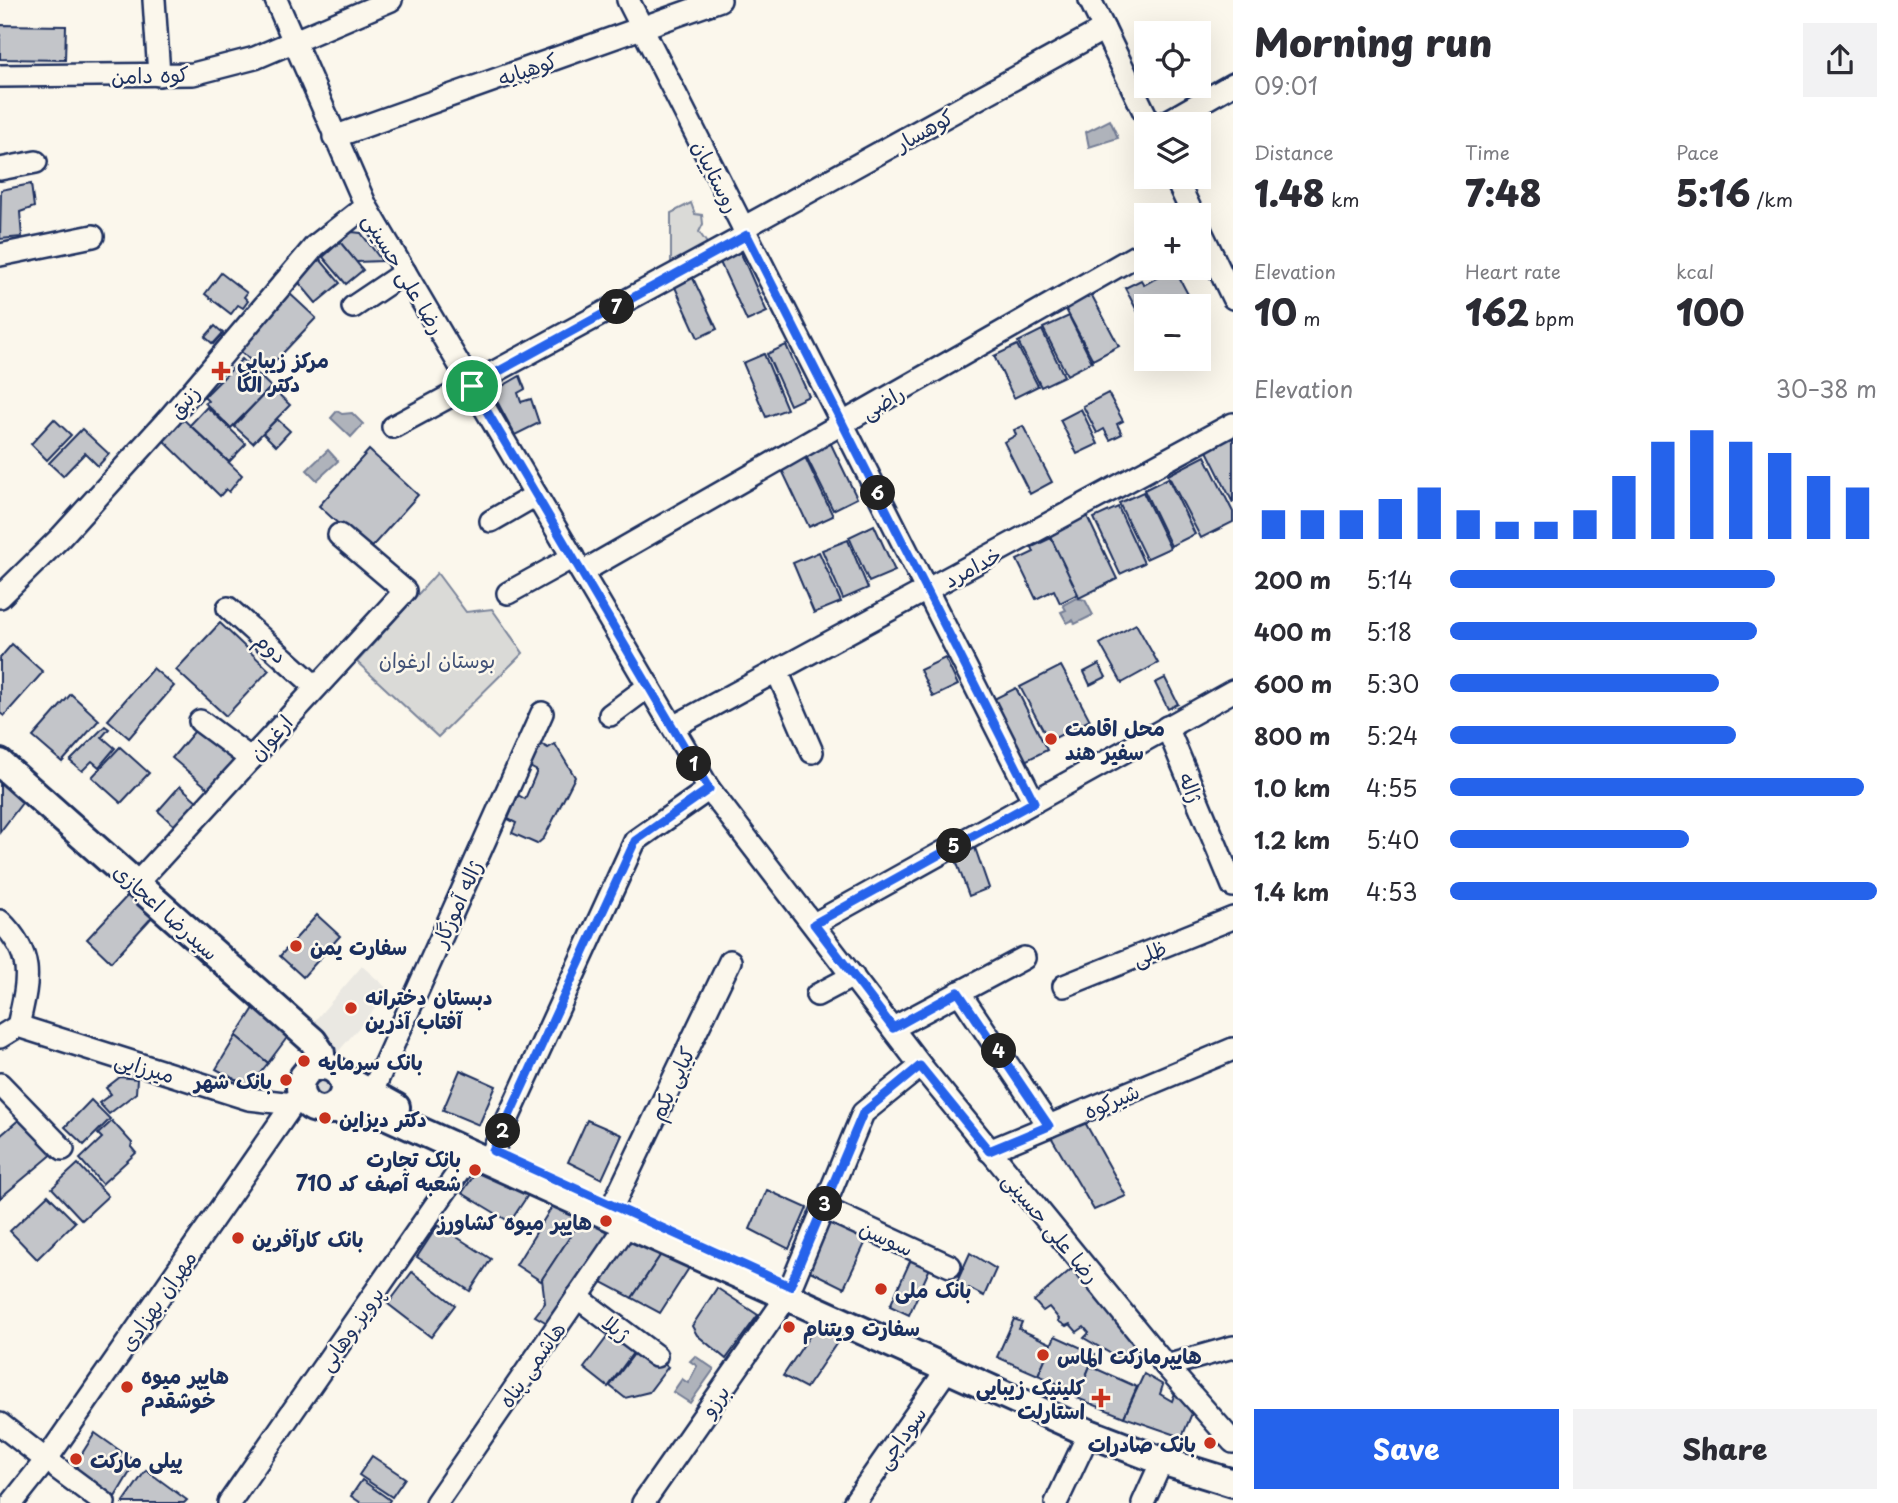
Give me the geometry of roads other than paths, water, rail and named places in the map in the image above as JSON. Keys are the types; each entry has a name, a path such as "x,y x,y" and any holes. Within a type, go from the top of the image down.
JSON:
{"main road":[{"name":"سیدرضا اعجازی","path":"0,763 313,1041 330,1071"},
{"path":"307,1104 332,1108 342,1097 343,1082 330,1071"},
{"path":"307,1104 303,1077 330,1071 482,1152 788,1292 946,1371 1089,1433 1162,1461 1233,1483"},
{"path":"307,1104 374,1110 482,1152"},
{"path":"788,1292 1093,1419 1233,1470"}],"street":[{"path":"154,0 159,75"},
{"name":"رضا علی حسینی","path":"276,0 366,206 709,789 920,1066 1166,1366 1233,1442"},
{"name":"کوه دامن","path":"0,76 194,74 255,58 391,0"},
{"name":"روستاییان","path":"628,0 1034,802"},
{"name":"کوهپایه","path":"334,137 720,0"},
{"path":"1090,0 1144,112"},
{"name":"کوهسار","path":"394,428 1104,29"},
{"path":"1183,112 1233,83"},
{"path":"0,169 36,162"},
{"name":"زنبق","path":"0,597 61,537 170,417 314,246 366,206"},
{"path":"0,255 93,236"},
{"path":"1211,243 1226,264 1233,298"},
{"name":"راضی","path":"508,593 577,564 842,423 1134,257"},
{"path":"353,307 405,272"},
{"name":"خدامرد","path":"673,727 1233,424"},
{"path":"491,521 536,495"},
{"name":"ارغوان","path":"135,884 405,592 339,535"},
{"name":"دوم","path":"228,608 316,687"},
{"path":"777,671 812,751"},
{"path":"610,715 649,686"},
{"path":"814,924 1233,691"},
{"name":"ژاله آموزگار","path":"370,1094 542,713"},
{"path":"200,721 251,759"},
{"name":"ژاله","path":"1167,727 1233,886"},
{"name":"پرویز وهابی","path":"229,1503 482,1152 635,841 709,789"},
{"name":"ظلی","path":"1064,986 1233,918"},
{"path":"0,921 17,939 25,953 27,974 9,1031"},
{"path":"893,1028 1024,958"},
{"name":"کیایی یکم","path":"620,1215 730,961"},
{"path":"817,995 853,976"},
{"path":"958,992 1049,1126"},
{"name":"میرزایی","path":"9,1031 249,1099 307,1104"},
{"name":"شیرکوه","path":"989,1151 1233,1049"},
{"name":"برزو","path":"643,1503 788,1292 863,1113 920,1066"},
{"path":"0,1084 62,1149"},
{"name":"مهران بهزادی","path":"30,1503 52,1464 307,1104"},
{"name":"سوسن","path":"824,1208 950,1266"},
{"name":"هاشمی پناه","path":"436,1503 578,1297 620,1215"},
{"name":"ژیلا","path":"578,1297 656,1356"},
{"path":"1166,1366 1233,1347"},
{"name":"سوداچی","path":"854,1503 946,1371"},
{"path":"0,1424 104,1503"},
{"path":"1056,1503 1089,1433"},
{"path":"1143,1503 1162,1461"},
{"name":"مهران بهزادی","path":"12,1503 52,1464"}],"place":[{"name":"مرکز زیبایی دکتر الگا","path":"221,371"},
{"name":"محل اقامت سفیر هند","path":"1051,739"},
{"name":"سفارت یمن","path":"296,946"},
{"name":"دبستان دخترانه آفتاب آذرین","path":"351,1008"},
{"name":"بانک سرمایه","path":"304,1061"},
{"name":"بانک شهر","path":"286,1080"},
{"name":"دکتر دیزاین","path":"325,1118"},
{"name":"بانک تجارت شعبه آصف کد 710","path":"475,1170"},
{"name":"هایپر میوه کشاورز","path":"606,1221"},
{"name":"بانک کارآفرین","path":"238,1238"},
{"name":"بانک ملی","path":"881,1289"},
{"name":"سفارت ویتنام","path":"789,1327"},
{"name":"هایپرمارکت الماس","path":"1043,1355"},
{"name":"هایپر میوه خوشقدم","path":"127,1387"},
{"name":"کلینیک زیبایی استارلت","path":"1101,1398"},
{"name":"بانک صادرات","path":"1210,1443"},
{"name":"پیلی مارکت","path":"76,1459"}],"park label":[{"name":"بوستان ارغوان","path":"437,659"}]}
